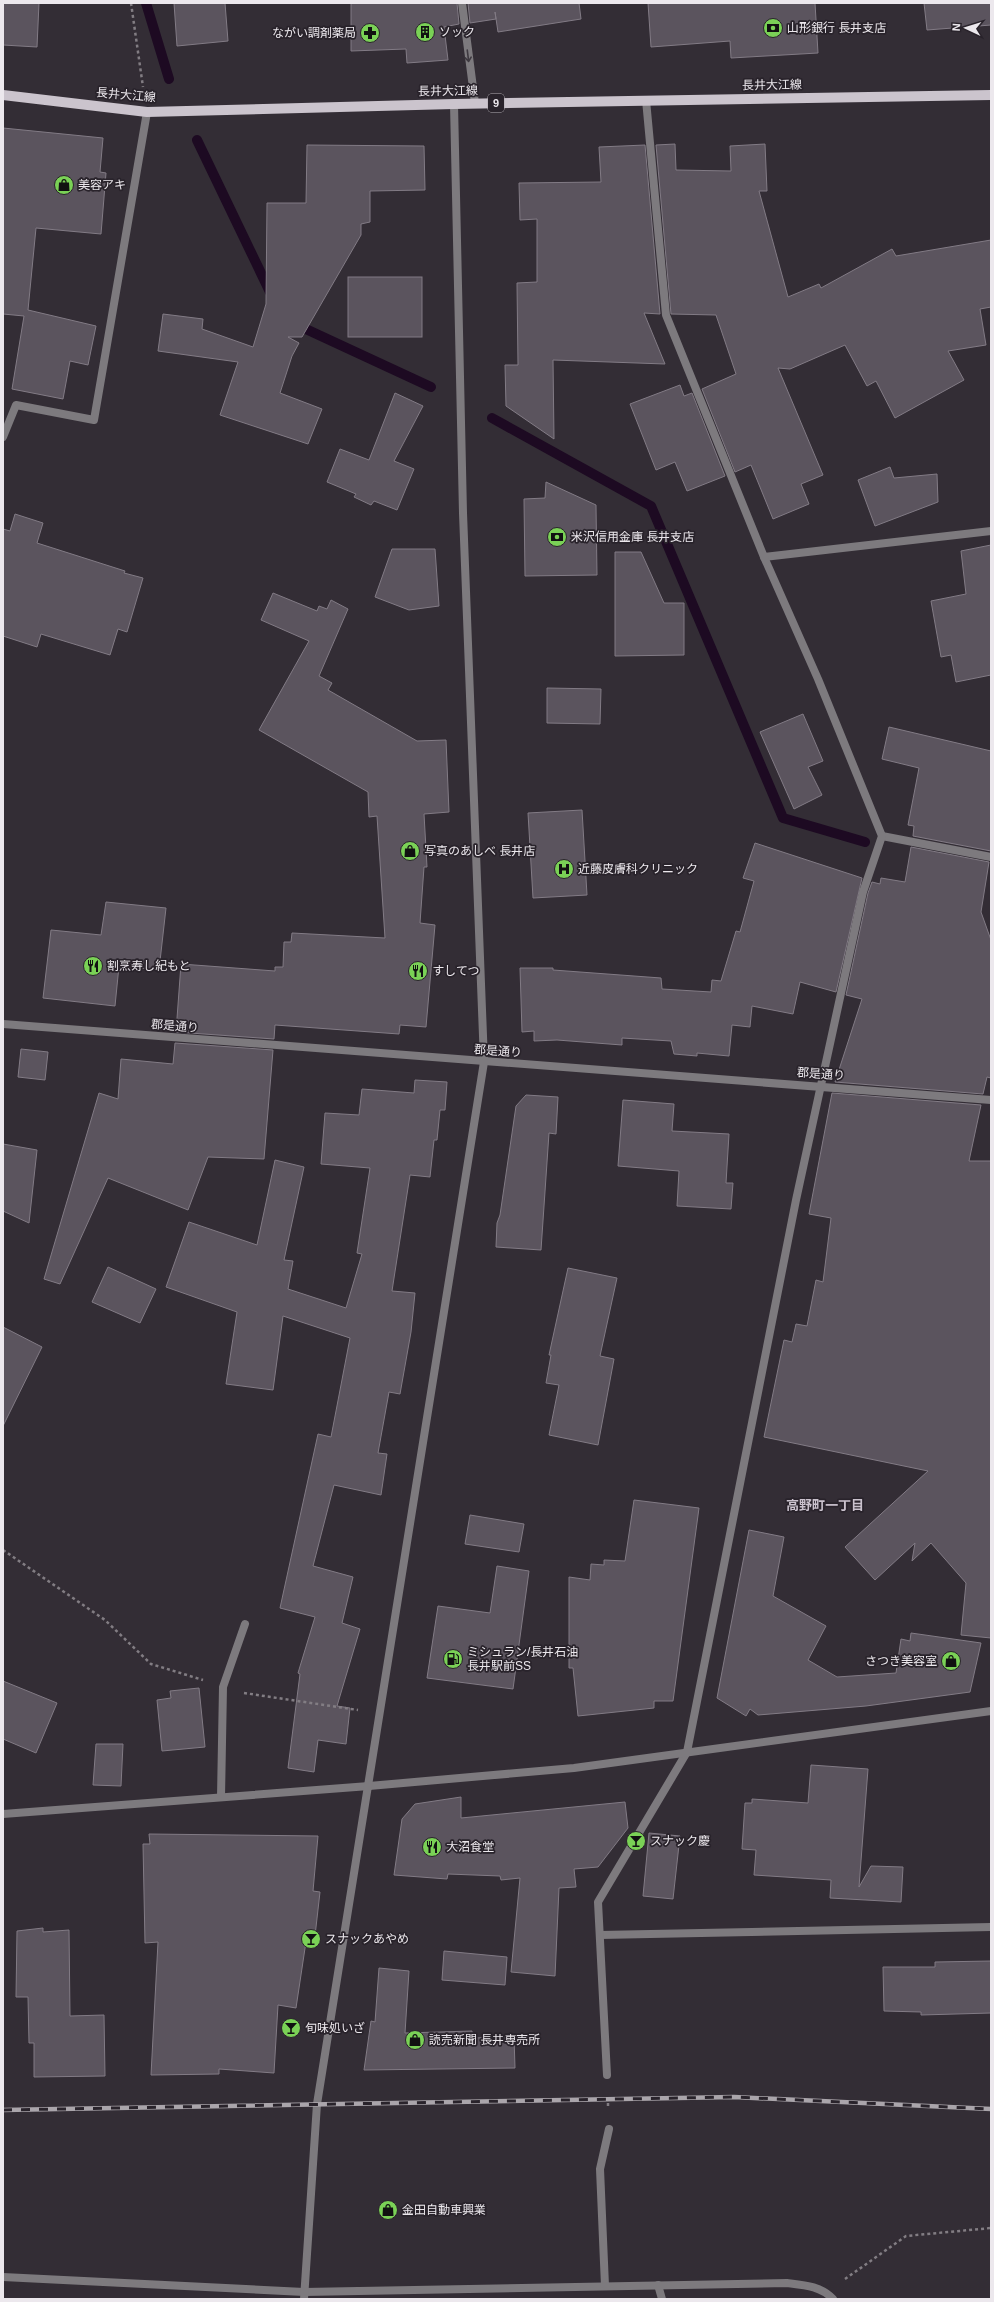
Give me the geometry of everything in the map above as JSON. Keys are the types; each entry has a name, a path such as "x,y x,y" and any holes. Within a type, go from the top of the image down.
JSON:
{"main road":[{"name":"長井大江線","path":"3,95 146,112 474,103 991,95"}],"street":[{"path":"462,3 474,103"},
{"path":"606,2075 598,1902 687,1752 821,1086 863,892 882,836 818,679 764,557 666,314 646,100"},
{"path":"304,2296 317,2104 484,1062 463,513 454,104"},
{"path":"3,437 16,405 94,420 146,112"},
{"path":"764,557 991,531"},
{"path":"882,836 991,857"},
{"name":"郡是通り","path":"3,1024 991,1100"},
{"path":"220,1797 223,1687 245,1624"},
{"path":"3,1814 369,1786 574,1768 991,1711"},
{"path":"600,1935 991,1927"},
{"path":"605,2286 600,2169 609,2128"},
{"path":"3,2277 304,2296 605,2286 787,2283 809,2285 826,2292 833,2299"},
{"path":"658,2285 662,2299"}],"path":[{"path":"131,3 146,112"},
{"path":"3,1550 105,1620 151,1664 211,1682"},
{"path":"238,1691 380,1714"},
{"path":"606,2075 609,2128"},
{"path":"826,2292 906,2236 991,2228"}],"building":[{"path":"3,3 39,3 37,47 3,45"},
{"path":"174,3 225,3 228,41 177,46"},
{"path":"351,3 457,3 459,24 444,27 448,60 407,63 406,49 351,51"},
{"path":"468,3 579,3 581,19 498,32 495,12 496,19 470,23"},
{"path":"648,3 815,3 818,53 731,58 730,41 651,47"},
{"path":"924,3 991,3 991,25 927,30"},
{"path":"3,128 103,138 100,172 106,173 101,234 36,228 28,310 96,326 88,365 70,361 63,399 12,389 24,316 3,314"},
{"path":"675,144 676,170 731,171 730,146 765,144 767,191 759,191 788,297 819,284 821,288 892,249 896,256 991,240 991,307 980,309 986,345 948,351 964,380 895,418 876,381 867,386 845,345 790,369 778,368 823,475 801,484 809,504 773,519 751,465 735,472 702,389 736,374 716,315 671,314 656,145"},
{"path":"307,145 424,146 425,190 370,191 370,222 361,224 361,235 302,337 288,337 299,343 292,356 280,393 322,409 308,444 220,415 238,362 158,351 163,314 203,319 202,329 253,347 266,304 267,203 306,203"},
{"path":"645,145 660,314 644,313 665,364 553,360 554,439 506,406 505,365 518,365 517,283 537,282 537,219 520,220 519,183 601,182 599,147"},
{"path":"348,277 422,277 422,337 348,337"},
{"path":"680,385 684,396 692,393 725,476 687,491 675,462 656,470 630,404"},
{"path":"395,393 423,406 394,461 414,469 397,510 374,501 371,505 354,497 356,494 327,482 340,449 369,460"},
{"path":"890,467 894,478 937,474 938,502 875,526 858,480"},
{"path":"546,482 596,505 597,575 525,576 524,499 545,498"},
{"path":"15,514 43,523 37,543 125,571 124,573 143,578 127,632 118,629 110,655 41,634 37,647 3,636 3,529 10,531"},
{"path":"991,545 991,675 956,682 951,655 941,657 931,601 966,594 961,551"},
{"path":"392,549 435,549 439,606 409,610 375,597"},
{"path":"615,552 641,552 664,603 684,603 684,655 615,656"},
{"path":"273,593 317,611 319,606 327,609 331,600 348,609 319,676 332,683 328,690 417,741 446,740 449,812 424,814 427,867 424,867 420,923 435,925 426,1027 400,1025 399,1034 275,1025 274,1039 176,1032 181,964 275,971 275,967 283,967 284,942 291,942 292,933 385,938 377,816 369,817 368,792 259,730 309,641 261,620"},
{"path":"547,688 601,689 600,724 547,723"},
{"path":"803,714 823,761 808,767 822,795 794,809 760,732"},
{"path":"889,727 991,751 991,851 913,836 914,826 908,825 919,768 882,759"},
{"path":"582,810 587,895 533,898 528,813"},
{"path":"755,843 862,878 836,992 800,982 793,1014 752,1006 750,1027 732,1025 729,1056 697,1053 697,1056 674,1054 671,1041 622,1038 622,1045 557,1040 534,1041 534,1031 522,1032 520,968 553,968 553,970 661,978 662,989 711,992 712,980 721,981 736,931 740,932 754,881 743,878"},
{"path":"911,847 989,862 981,912 991,940 991,1078 987,1077 983,1094 835,1082 862,999 846,995 868,893 872,882 880,884 881,878 905,882"},
{"path":"106,902 166,908 159,970 119,966 115,1006 43,998 51,930 101,935"},
{"path":"175,1043 273,1050 264,1159 208,1157 188,1210 108,1178 60,1284 44,1279 99,1093 118,1099 121,1059 173,1064"},
{"path":"21,1049 48,1052 45,1080 18,1077"},
{"path":"415,1080 447,1082 445,1110 440,1110 437,1140 434,1140 430,1177 410,1175 392,1291 415,1293 411,1332 400,1394 389,1392 378,1453 387,1454 381,1495 334,1485 313,1566 353,1577 342,1623 360,1629 337,1706 350,1708 346,1744 318,1740 314,1772 288,1768 300,1674 298,1673 315,1617 280,1608 318,1434 331,1437 350,1338 283,1316 273,1390 226,1384 237,1312 166,1287 189,1222 257,1245 275,1160 304,1167 284,1260 293,1261 288,1289 346,1308 362,1254 357,1253 370,1168 321,1164 325,1113 359,1115 362,1089 414,1093"},
{"path":"832,1093 981,1105 969,1161 991,1161 991,1638 961,1635 966,1583 931,1543 912,1561 915,1543 875,1580 845,1547 928,1471 764,1437 784,1340 792,1342 796,1324 807,1326 816,1280 823,1282 831,1218 809,1214"},
{"path":"526,1095 558,1097 556,1134 549,1133 541,1250 496,1247 497,1223 500,1215 516,1106"},
{"path":"623,1100 674,1104 672,1131 729,1134 726,1183 733,1183 731,1209 677,1206 679,1171 618,1166"},
{"path":"3,1144 37,1150 29,1223 3,1211"},
{"path":"108,1267 156,1289 140,1323 92,1302"},
{"path":"568,1268 617,1278 600,1356 614,1359 598,1445 549,1435 559,1385 546,1383 551,1355 549,1355"},
{"path":"3,1327 42,1347 3,1426"},
{"path":"634,1500 699,1508 673,1701 654,1701 654,1708 578,1716 573,1668 569,1668 569,1577 590,1580 591,1564 604,1565 604,1560 625,1561"},
{"path":"470,1515 524,1524 519,1552 465,1544"},
{"path":"749,1530 784,1537 773,1596 826,1626 808,1660 837,1677 896,1673 901,1639 910,1641 911,1633 981,1643 970,1692 866,1706 758,1715 750,1709 746,1716 717,1698"},
{"path":"497,1566 529,1571 513,1689 427,1678 438,1606 490,1613"},
{"path":"3,1681 57,1703 36,1753 3,1739"},
{"path":"199,1688 205,1747 162,1751 157,1700 171,1698 170,1691"},
{"path":"96,1744 123,1744 121,1786 93,1785"},
{"path":"811,1765 868,1769 859,1887 871,1866 903,1867 901,1902 830,1898 831,1880 754,1875 756,1850 742,1849 745,1803 752,1803 752,1799 808,1803"},
{"path":"461,1797 461,1818 625,1802 628,1828 598,1867 574,1869 576,1887 559,1888 555,1976 511,1972 520,1878 501,1880 500,1876 448,1874 447,1879 394,1875 402,1819 415,1804"},
{"path":"649,1833 680,1836 673,1899 643,1896"},
{"path":"149,1834 318,1836 313,1891 320,1892 315,1936 307,1935 296,2008 278,2005 274,2073 219,2069 219,2074 151,2075 158,1942 145,1943 143,1844 150,1844"},
{"path":"43,1928 43,1932 69,1930 70,2016 104,2015 105,2076 34,2077 34,2043 29,2043 28,1997 16,1997 17,1931"},
{"path":"444,1951 507,1957 505,1985 442,1980"},
{"path":"991,1961 991,2013 921,2015 921,2012 884,2011 883,1967 935,1967 935,1962"},
{"path":"379,1968 409,1971 405,2033 472,2031 472,2038 514,2037 515,2068 364,2070 371,2021 375,2022"}],"waterway":[{"path":"146,3 169,79"},
{"path":"197,140 271,294"},
{"path":"295,324 431,387"},
{"path":"492,418 651,506 783,818 865,842"}],"railway":[{"path":"3,2110 734,2097 991,2109"}],"place":[{"name":"山形銀行 長井支店","path":"773,28"},
{"name":"ソック","path":"425,32"},
{"name":"ながい調剤薬局","path":"370,33"},
{"name":"美容アキ","path":"64,185"},
{"name":"米沢信用金庫 長井支店","path":"557,537"},
{"name":"写真のあしべ 長井店","path":"410,851"},
{"name":"近藤皮膚科クリニック","path":"564,869"},
{"name":"割烹寿し紀もと","path":"93,966"},
{"name":"すしてつ","path":"418,971"},
{"name":"ミシュラン/長井石油 長井駅前SS","path":"453,1659"},
{"name":"さつき美容室","path":"951,1661"},
{"name":"スナック慶","path":"636,1841"},
{"name":"大沼食堂","path":"432,1847"},
{"name":"スナックあやめ","path":"311,1939"},
{"name":"旬味処いざ","path":"291,2028"},
{"name":"読売新聞 長井専売所","path":"415,2040"},
{"name":"金田自動車興業","path":"388,2210"}],"district":[{"name":"高野町一丁目","path":"825,1505"}]}
